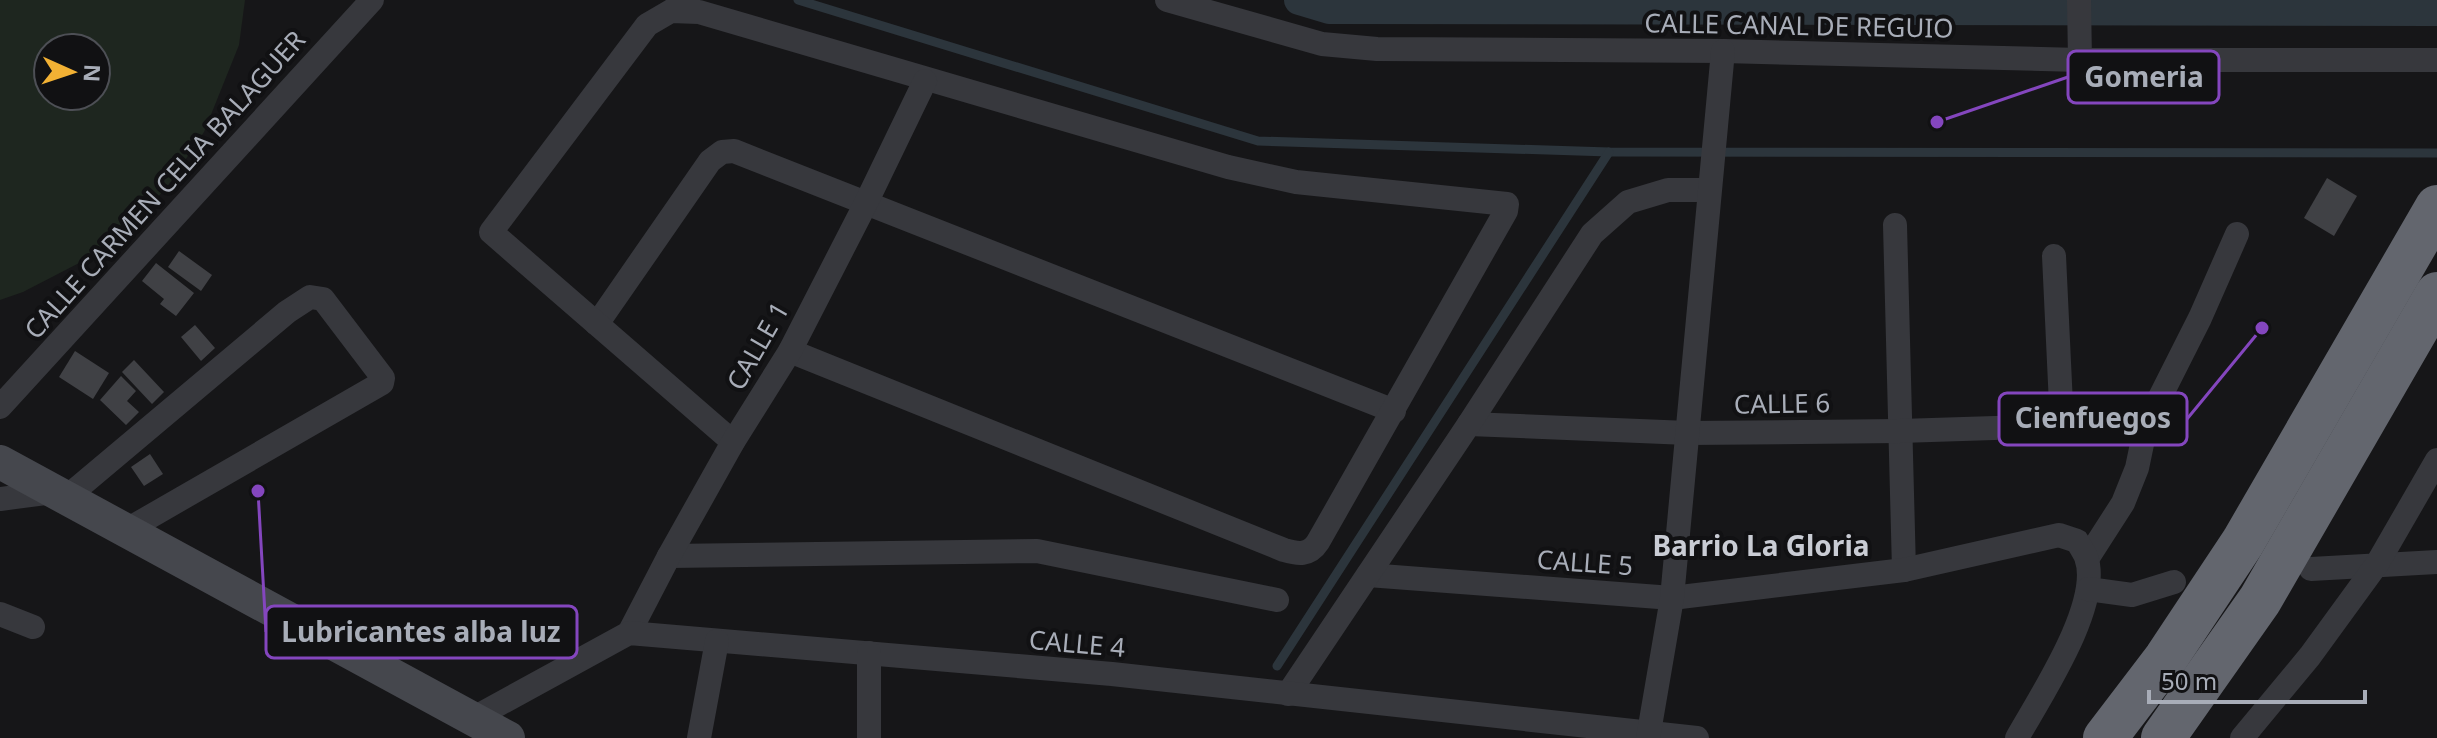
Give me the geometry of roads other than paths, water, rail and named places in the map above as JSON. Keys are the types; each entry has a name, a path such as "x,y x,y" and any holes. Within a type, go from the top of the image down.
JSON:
{"highway":[{"path":"2105,738 2166,658 2243,542 2434,213"},
{"path":"2163,738 2260,600 2437,294"}],"street":[{"name":"CALLE CARMEN CELIA BALAGUER","path":"0,407 372,0"},
{"name":"CALLE CANAL DE REGUIO","path":"1167,0 1337,46 1377,49 1723,51 2080,60 2437,60"},
{"path":"2079,0 2080,60"},
{"path":"733,442 491,232 647,25 659,16 676,10 699,12 1209,163 1275,178 1326,185 1506,202 1506,211 1314,548 1300,554 790,351"},
{"path":"1648,736 1672,598 1723,51"},
{"name":"CALLE 1","path":"629,633 733,442 790,351 925,81"},
{"path":"597,324 710,161 722,152 738,152 865,205 1394,411"},
{"path":"1288,694 1592,234 1628,202 1711,178"},
{"path":"1895,225 1904,570"},
{"path":"2017,738 2079,623 2088,589 2087,559 2123,503 2137,468 2146,425 2200,318 2237,234"},
{"path":"2054,256 2062,426"},
{"path":"0,499 33,493 62,494 287,312 310,297 323,299 383,379 382,383 125,531"},
{"name":"CALLE 6","path":"1469,424 1688,433 2094,425"},
{"path":"2242,738 2310,656 2377,564 2437,460"},
{"path":"0,462 508,738"},
{"name":"CALLE 5","path":"1368,575 1672,598 1904,570 2059,535 2077,541 2087,559"},
{"path":"669,556 1029,551 1277,600"},
{"path":"2311,569 2437,562"},
{"path":"2088,589 2132,595 2174,582"},
{"path":"0,614 33,627"},
{"path":"472,719 629,633"},
{"name":"CALLE 4","path":"629,633 1112,674 1648,736 1697,738"},
{"path":"699,738 717,641"},
{"path":"869,653 869,738"}],"waterway":[{"path":"798,0 1258,141 1609,152 2437,153"},
{"path":"1299,0 1329,9 2437,11"},
{"path":"1277,666 1609,152"}],"place":[{"name":"Gomeria","path":"1937,122"},
{"name":"Cienfuegos","path":"2262,328"},
{"name":"Lubricantes alba luz","path":"258,491"}],"district":[{"name":"Barrio La Gloria","path":"1761,546"}]}
